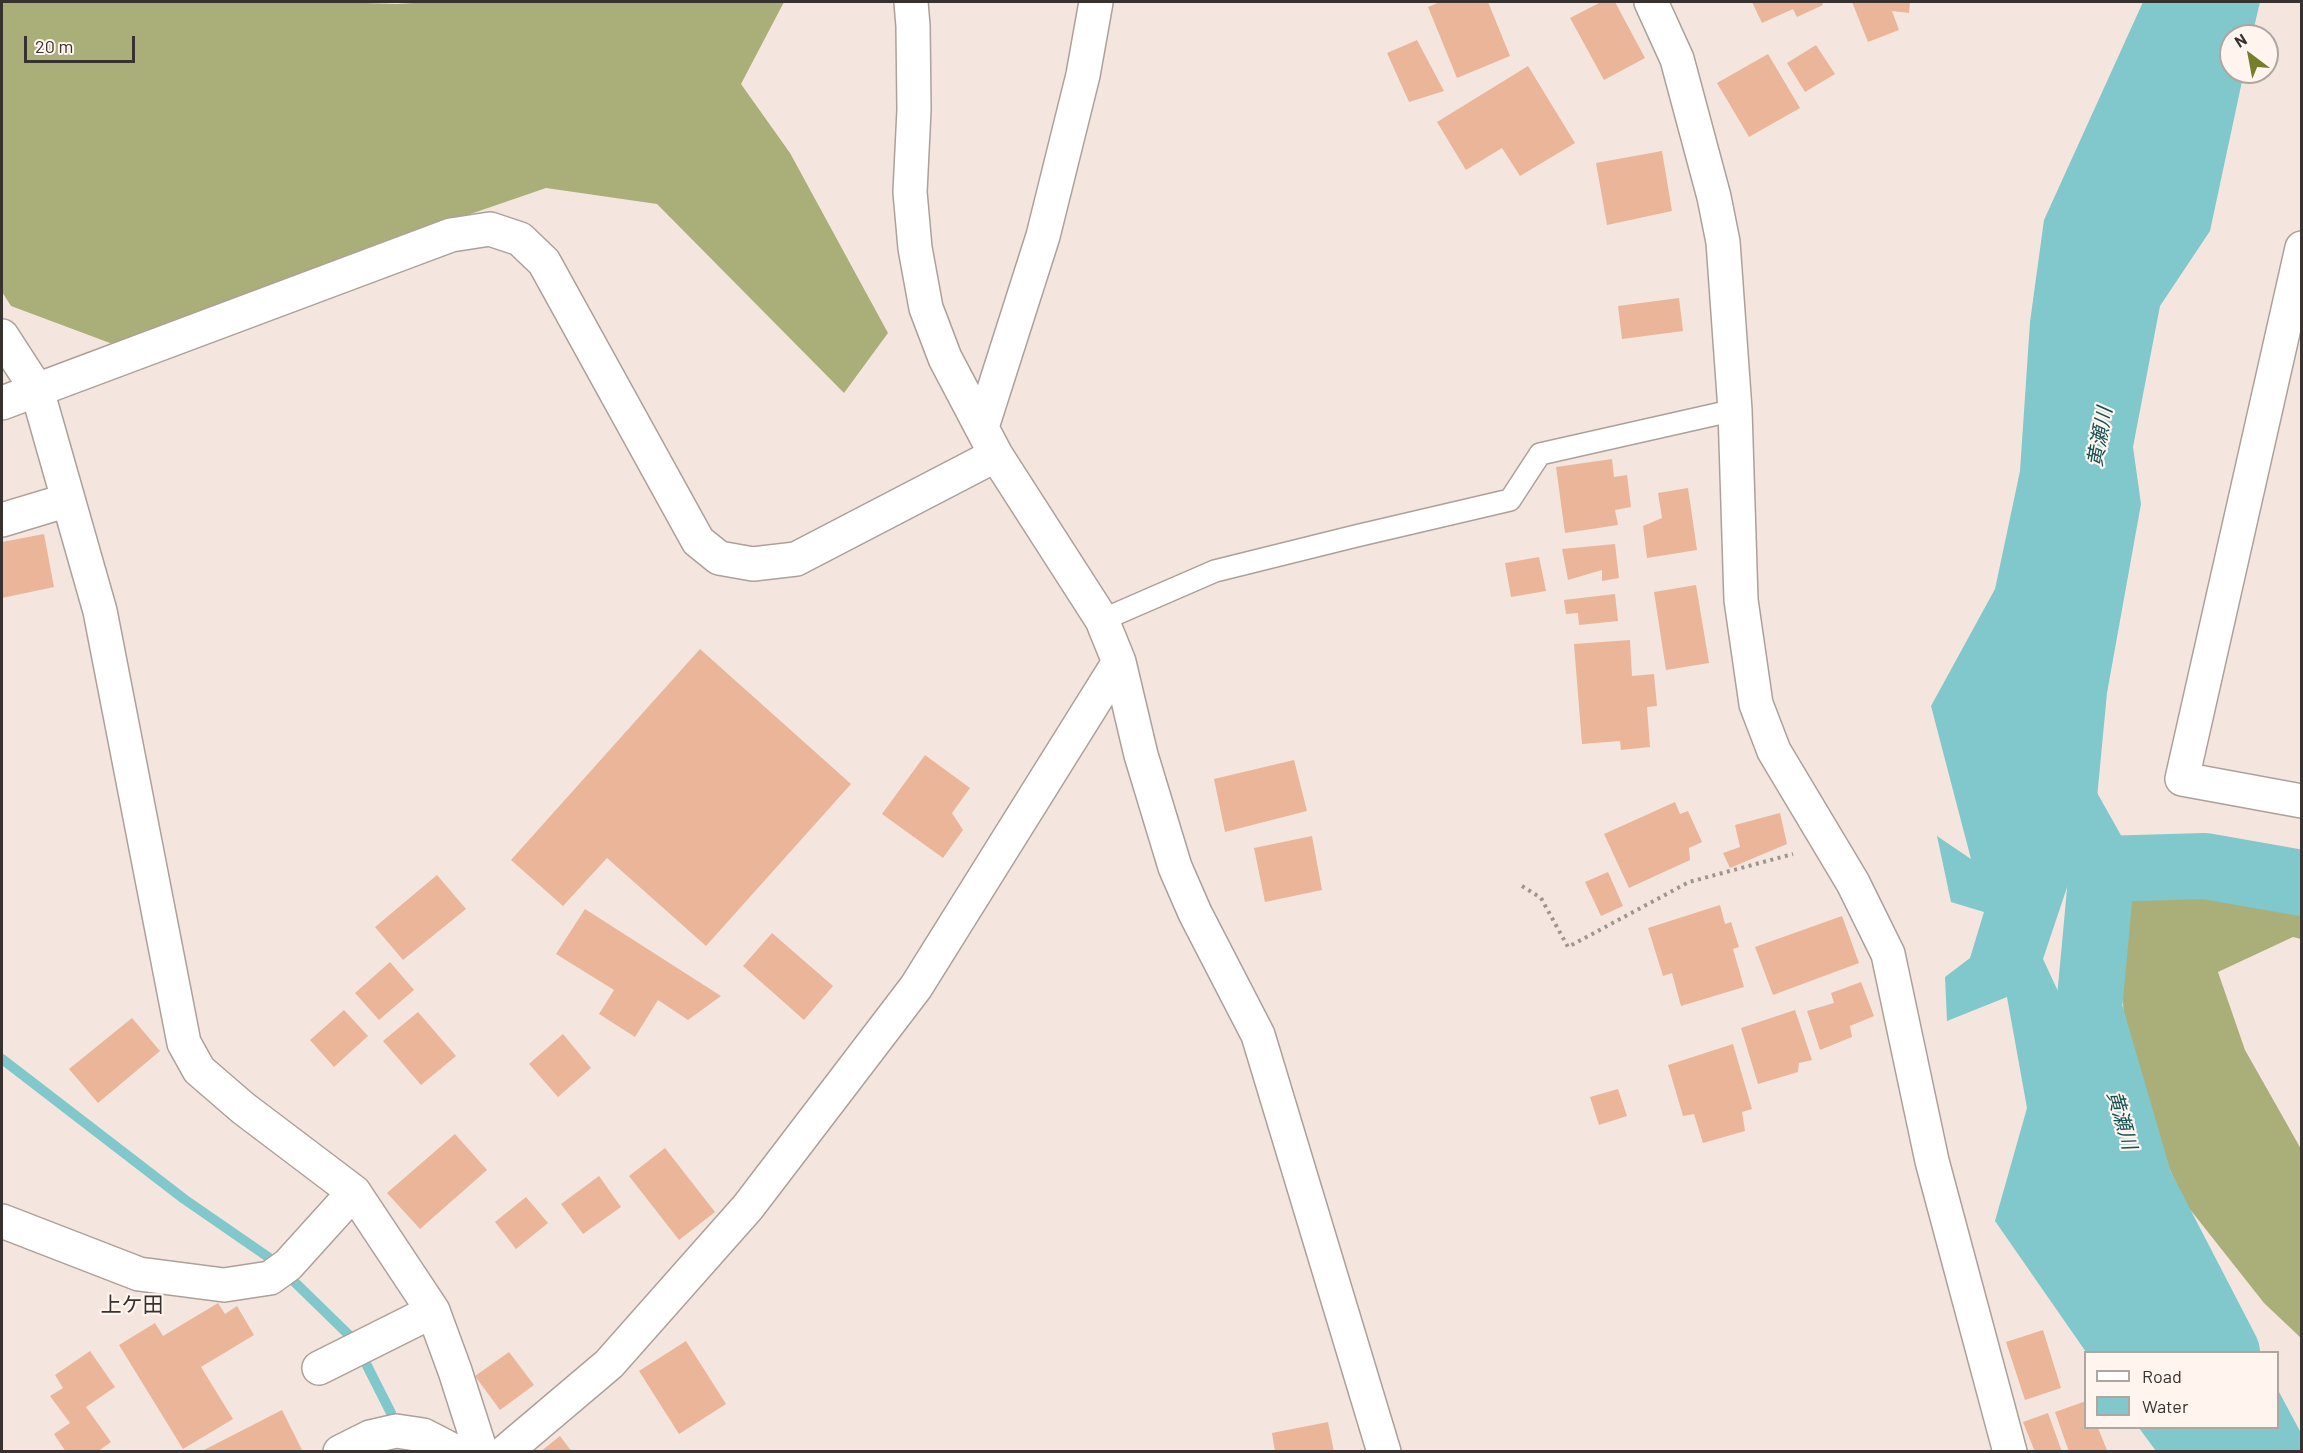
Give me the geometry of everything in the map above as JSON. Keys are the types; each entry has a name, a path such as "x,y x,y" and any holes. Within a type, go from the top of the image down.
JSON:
{"street":[{"path":"911,2 914,110 910,192 915,248 926,308 945,358 989,441 1102,620 1119,662 1144,765 1175,867 1258,1035 1384,1452"},
{"path":"2,403 451,235 490,229 520,239 544,262 698,541 719,558 753,564 796,559 989,441 1083,75 1096,2"},
{"path":"1651,2 1677,59 1714,197 1723,242 1735,410 1741,600 1756,704 1774,751 1853,883 1888,954 1932,1161 2010,1452"},
{"path":"2301,248 2181,779 2301,801"},
{"path":"2,336 37,390 100,611 184,1043 199,1070 243,1108 354,1192 433,1311 456,1371 481,1452"},
{"path":"2,519 68,500"},
{"path":"505,1452 609,1364 748,1207 916,987 1119,662"},
{"path":"2,1221 139,1274 224,1285 270,1278 288,1265 354,1192"},
{"path":"319,1368 433,1311"},
{"path":"340,1452 370,1437 396,1431 423,1435 456,1452"}],"lane":[{"path":"1102,620 1215,571 1510,500 1540,454 1735,410"}],"path":[{"path":"1522,886 1540,898 1568,947 1689,882 1829,844"}],"green space":[{"path":"2,2 397,4 430,2 784,2 741,84 790,153 888,333 844,393 657,204 546,188 328,263 126,349 11,306 2,292"},
{"path":"2240,856 2301,869 2301,939 2293,937 2218,972 2245,1050 2301,1149 2301,1338 2264,1303 2185,1203 2126,1072 2122,978 2129,895 2165,862"}],"water":[{"path":"2143,2 2260,2 2255,24 2219,24 2219,84 2241,84 2210,231 2160,306 2133,447 2141,504 2107,693 2097,798 2043,959 2129,1144 2164,1230 2250,1351 2085,1351 1995,1221 2027,1108 2007,997 1947,1021 1945,977 1970,958 1984,912 1951,902 1937,836 1971,859 1931,706 1995,589 2020,471 2030,322 2044,220"},
{"path":"2279,1392 2301,1433 2301,1451 2156,1451 2140,1429 2279,1429"}],"building":[{"path":"1440,2 1488,2 1510,56 1457,78 1428,7"},
{"path":"1601,2 1615,2 1645,58 1604,80 1570,18"},
{"path":"1752,2 1822,2 1823,5 1797,17 1793,9 1762,23"},
{"path":"1852,2 1910,2 1909,13 1892,11 1899,30 1868,42"},
{"path":"1417,40 1444,91 1409,102 1387,53"},
{"path":"1816,45 1835,74 1805,92 1787,63"},
{"path":"1768,54 1800,108 1749,137 1717,83"},
{"path":"1528,66 1575,143 1520,176 1502,148 1466,170 1437,122"},
{"path":"1662,151 1672,211 1607,225 1596,163"},
{"path":"1679,298 1683,331 1622,339 1618,306"},
{"path":"1612,459 1614,477 1627,475 1631,507 1615,510 1618,525 1565,533 1556,467"},
{"path":"1688,488 1697,550 1647,558 1643,526 1662,518 1658,493"},
{"path":"44,534 54,587 2,598 2,542"},
{"path":"1615,544 1619,578 1602,581 1602,570 1568,580 1562,549"},
{"path":"1539,557 1546,591 1511,597 1505,563"},
{"path":"1696,585 1709,663 1666,670 1654,592"},
{"path":"1615,594 1618,621 1579,625 1578,613 1566,614 1564,600"},
{"path":"1630,640 1632,676 1654,674 1657,706 1647,707 1650,747 1621,750 1620,741 1582,744 1574,644"},
{"path":"700,649 851,784 706,946 607,858 563,906 511,860"},
{"path":"925,755 970,788 952,813 963,830 943,858 882,814"},
{"path":"1294,760 1307,811 1225,832 1214,779"},
{"path":"1675,802 1680,814 1688,811 1702,842 1689,848 1690,860 1629,888 1604,834"},
{"path":"1780,813 1787,844 1730,868 1723,853 1740,847 1735,825"},
{"path":"1312,836 1322,890 1265,902 1254,848"},
{"path":"1608,872 1623,906 1601,916 1585,882"},
{"path":"437,875 466,909 403,960 375,927"},
{"path":"1720,905 1725,924 1731,922 1739,947 1733,949 1744,987 1681,1006 1672,973 1663,976 1648,928"},
{"path":"585,909 721,996 688,1020 658,1000 635,1037 599,1014 614,990 556,954"},
{"path":"1842,916 1859,963 1773,995 1755,947"},
{"path":"772,933 833,986 804,1020 743,966"},
{"path":"390,962 414,990 379,1020 355,993"},
{"path":"1861,982 1874,1016 1850,1026 1852,1037 1820,1050 1807,1011 1834,1003 1831,993"},
{"path":"344,1010 368,1036 334,1067 310,1040"},
{"path":"1795,1010 1812,1060 1799,1063 1798,1072 1758,1084 1741,1028"},
{"path":"418,1012 456,1056 421,1085 383,1041"},
{"path":"132,1018 160,1051 98,1103 69,1069"},
{"path":"563,1034 591,1068 558,1097 529,1064"},
{"path":"1733,1044 1752,1109 1742,1112 1745,1131 1703,1143 1694,1114 1683,1116 1668,1065"},
{"path":"1618,1089 1627,1116 1599,1125 1590,1097"},
{"path":"455,1134 487,1170 420,1229 387,1193"},
{"path":"665,1148 715,1212 679,1240 629,1176"},
{"path":"599,1176 621,1207 583,1234 561,1204"},
{"path":"526,1197 548,1223 516,1249 495,1222"},
{"path":"218,1303 225,1314 237,1306 254,1335 201,1367 233,1419 183,1449 119,1345 155,1323 163,1336"},
{"path":"2043,1330 2061,1388 2025,1400 2006,1342"},
{"path":"686,1341 726,1404 679,1434 639,1371"},
{"path":"90,1351 115,1387 86,1407 111,1442 97,1452 66,1452 54,1434 70,1423 50,1396 63,1388 55,1375"},
{"path":"509,1352 534,1385 500,1410 475,1376"},
{"path":"2084,1402 2084,1429 2098,1429 2107,1450 2069,1452 2055,1412"},
{"path":"282,1410 303,1452 200,1452"},
{"path":"2048,1413 2062,1452 2035,1452 2023,1422"},
{"path":"1328,1422 1334,1452 1275,1452 1272,1433"},
{"path":"560,1436 572,1452 540,1452"}],"waterway":[{"name":"黄瀬川","path":"2064,751 2061,796 2102,869 2089,1009 2140,1184 2226,1351"},
{"name":"黄瀬川","path":"2102,869 2205,866 2302,883"},
{"path":"2,1059 184,1199 271,1259 354,1340 391,1413"}],"district":[{"name":"上ケ田","path":"132,1305"}]}
